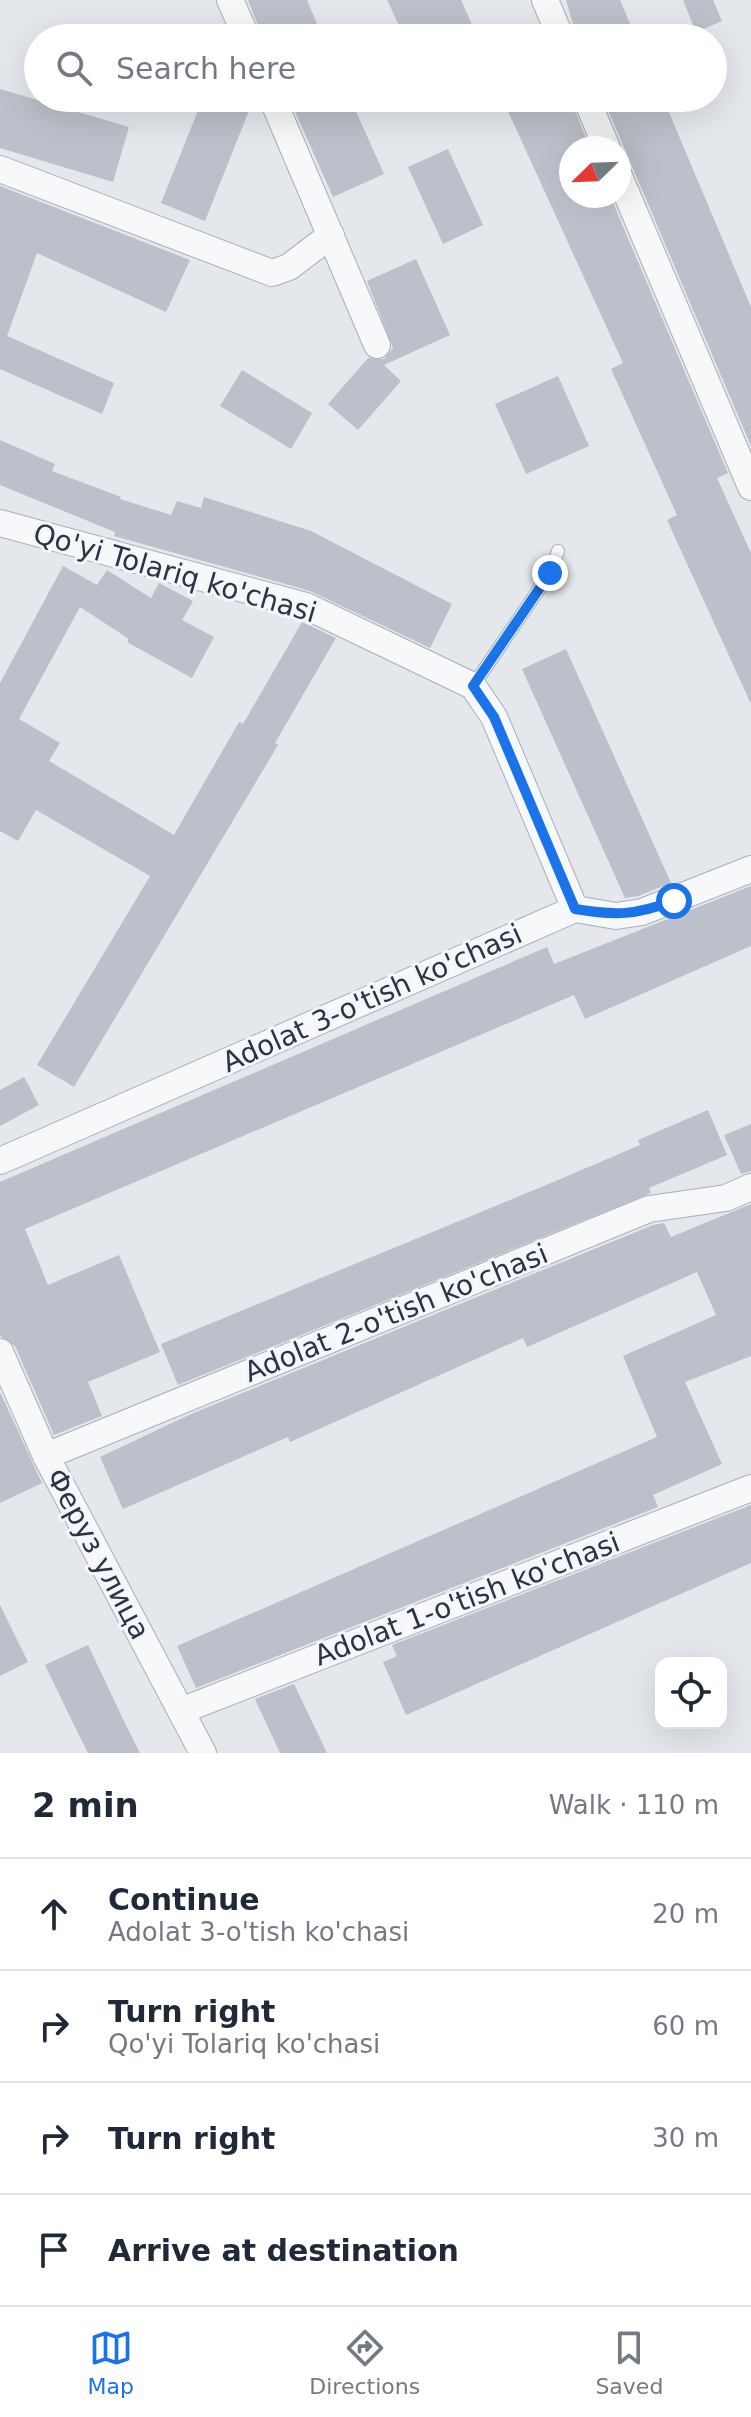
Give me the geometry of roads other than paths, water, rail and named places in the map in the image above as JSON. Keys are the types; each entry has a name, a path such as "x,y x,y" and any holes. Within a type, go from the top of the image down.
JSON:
{"street":[{"path":"230,0 241,24"},
{"path":"545,0 555,24"},
{"path":"278,112 377,345"},
{"path":"592,112 602,136"},
{"path":"0,169 272,273 289,267 331,235"},
{"path":"631,204 751,487"},
{"name":"Qo'yi Tolariq ko'chasi","path":"0,523 306,606 473,686"},
{"path":"473,686 494,717 575,909 616,916 642,912 751,869"},
{"name":"Adolat 3-o'tish ko'chasi","path":"0,1161 575,909"},
{"name":"Adolat 2-o'tish ko'chasi","path":"46,1456 649,1209 726,1198 751,1187"},
{"name":"Феруз улица","path":"0,1352 46,1456 183,1710 203,1753"},
{"name":"Adolat 1-o'tish ko'chasi","path":"183,1710 751,1488"}],"lane":[{"path":"473,686 550,573 558,551"}]}
